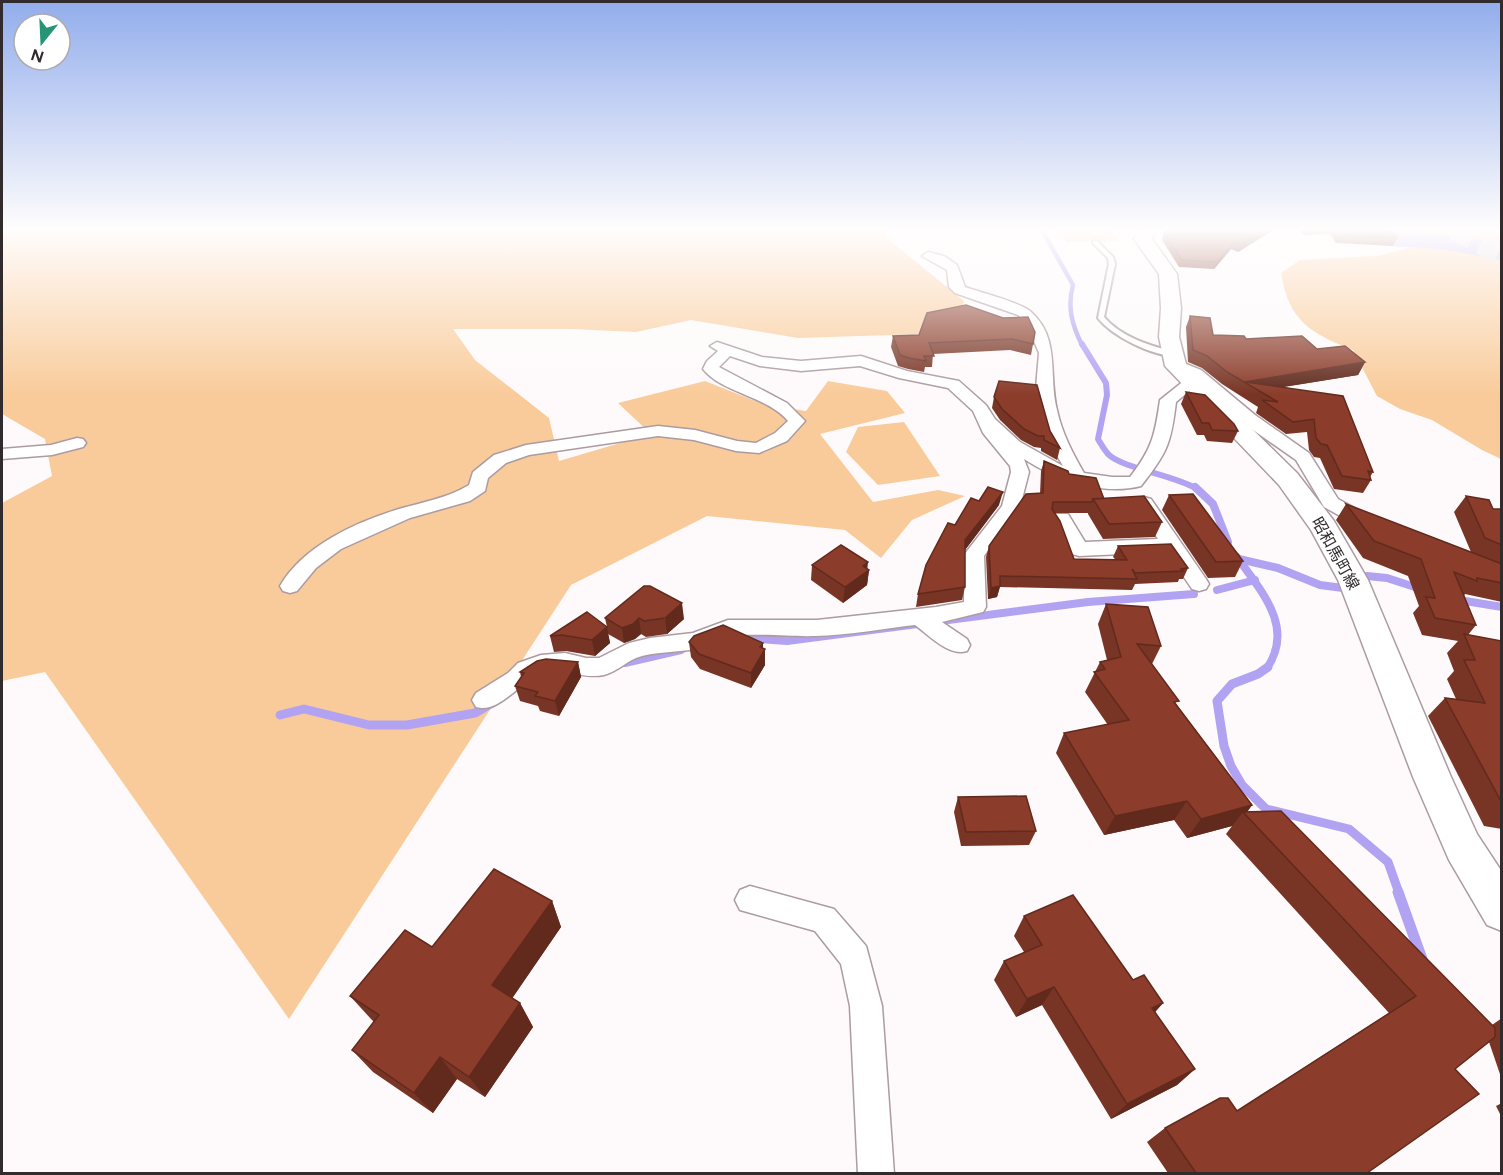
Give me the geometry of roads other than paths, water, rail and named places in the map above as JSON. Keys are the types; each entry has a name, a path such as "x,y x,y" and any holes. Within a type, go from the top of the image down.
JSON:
{"main road":[{"path":"1170,285 1169,337 1180,367"},
{"name":"昭和馬町線","path":"1180,367 1288,479 1324,527 1353,580 1432,777 1463,847 1502,911"}],"street":[{"path":"957,285 960,290 1004,304 1031,318 1046,353 1044,388 1049,412 1058,442 1077,476"},
{"path":"290,586 309,563 334,544 403,514 463,497 478,488 480,476 500,459 526,450 658,431 695,435 736,446 759,448 766,446 797,421 778,403 732,383 711,369 723,348 760,361 801,366 861,361 904,375 953,384 980,408 991,433 1019,465 1020,472 1011,507 974,555 975,607 919,617 817,628 728,628 695,640 650,646 629,652 602,667 586,667 565,662 541,664 526,669 516,680 484,700"},
{"path":"988,422 1014,446 1060,472 1112,483 1141,473 1155,457 1164,432 1168,400 1180,367 1196,373 1249,419 1303,457 1331,502 1346,513 1381,528"},
{"path":"2,454 52,450 77,443"},
{"path":"1141,473 1173,545 1199,584"},
{"path":"1061,518 1079,549 1173,545"},
{"path":"919,617 950,639"},
{"path":"750,900 824,919 855,957 866,1006 876,1173"}],"lane":[{"path":"1107,285 1100,317 1105,325 1143,344 1180,367"}],"waterway":[{"path":"1073,285 1070,301 1072,316 1082,345"},
{"path":"1082,344 1106,383 1107,395 1098,439 1109,455 1126,464 1197,489"},
{"path":"1195,487 1213,504 1228,542"},
{"path":"1237,557 1254,580"},
{"path":"1239,559 1278,568 1320,585 1343,588"},
{"path":"1367,576 1387,578 1421,589"},
{"path":"1217,590 1254,580"},
{"path":"1254,580 1272,610 1276,624 1278,638 1275,653 1267,668"},
{"path":"742,638 787,641 1088,602 1194,594"},
{"path":"1459,600 1502,607"},
{"path":"625,663 681,650"},
{"path":"1267,668 1258,674 1232,684 1217,701 1224,746 1231,766 1242,785 1266,809 1349,829 1388,862 1399,893"},
{"path":"280,715 304,709 369,725 407,725 475,713 492,703"},
{"path":"1398,892 1422,959"}]}
